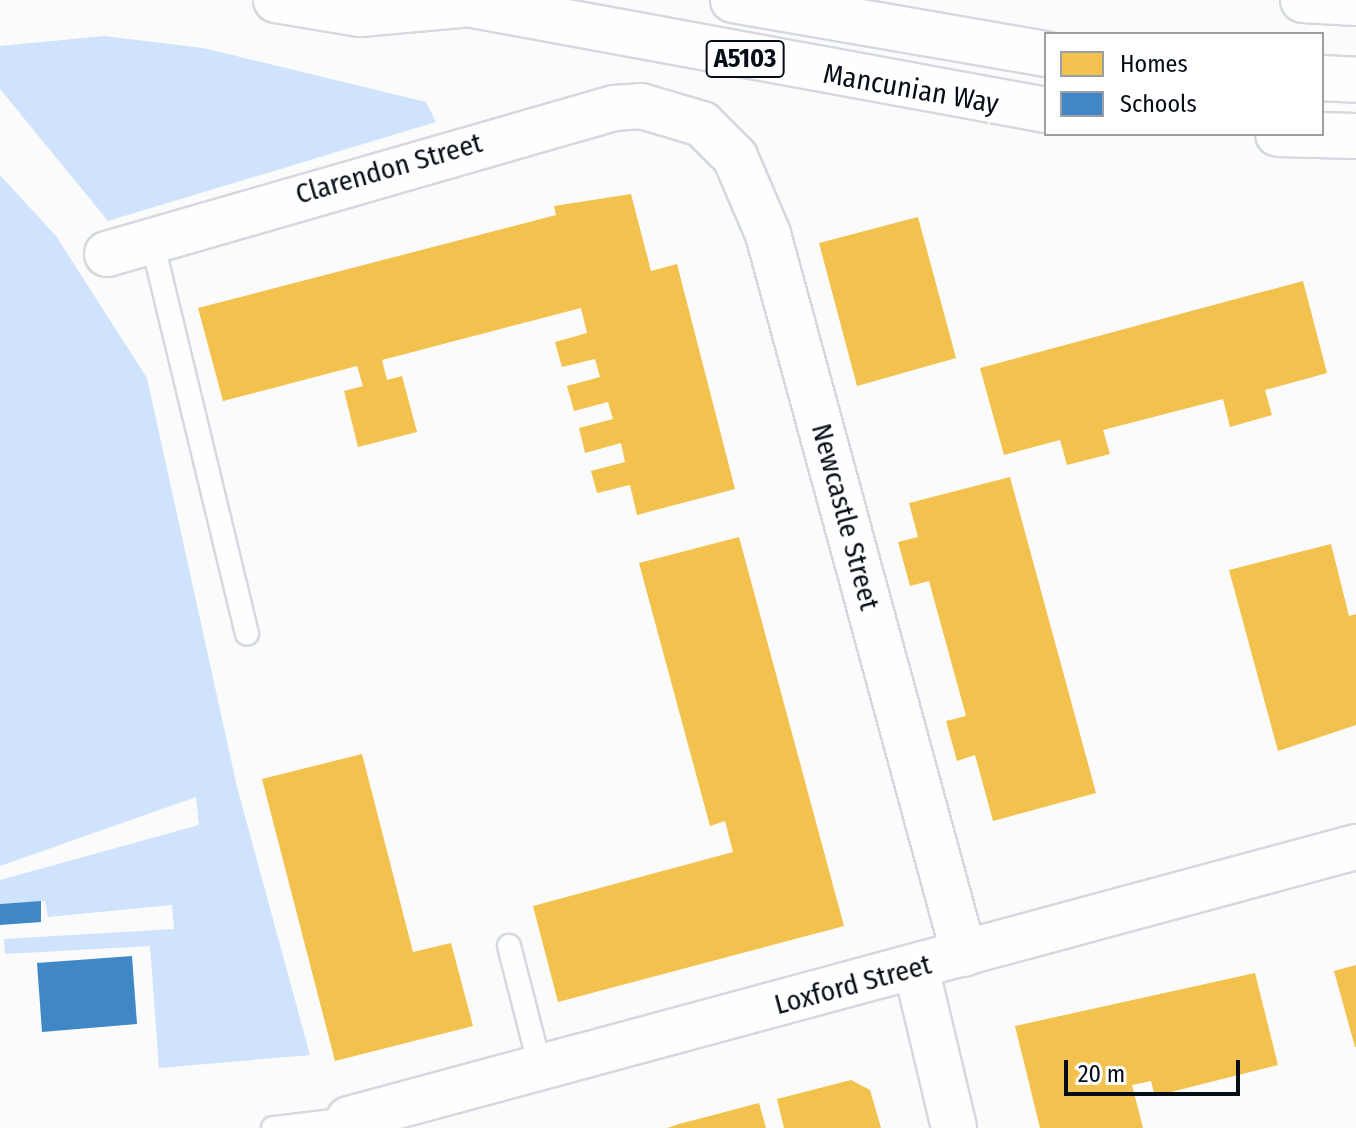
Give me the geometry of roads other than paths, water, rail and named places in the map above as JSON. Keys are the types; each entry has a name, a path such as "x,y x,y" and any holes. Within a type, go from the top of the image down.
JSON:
{"main road":[{"name":"Mancunian Way","path":"276,0 360,14 453,2 1044,110"},
{"name":"Mancunian Way","path":"733,0 1044,54"},
{"path":"1303,0 1356,3"},
{"path":"1324,78 1356,80"},
{"name":"Clarendon Street","path":"107,254 151,237 614,108 675,113"},
{"name":"Newcastle Street","path":"675,113 702,124 735,157 763,219 964,954"},
{"path":"1324,135 1356,136"},
{"name":"Loxford Street","path":"349,1119 541,1071 1356,847"},
{"path":"916,968 954,1128"}],"lane":[{"path":"151,237 247,634"},
{"path":"509,946 541,1071"},
{"path":"273,1128 349,1119"}]}
